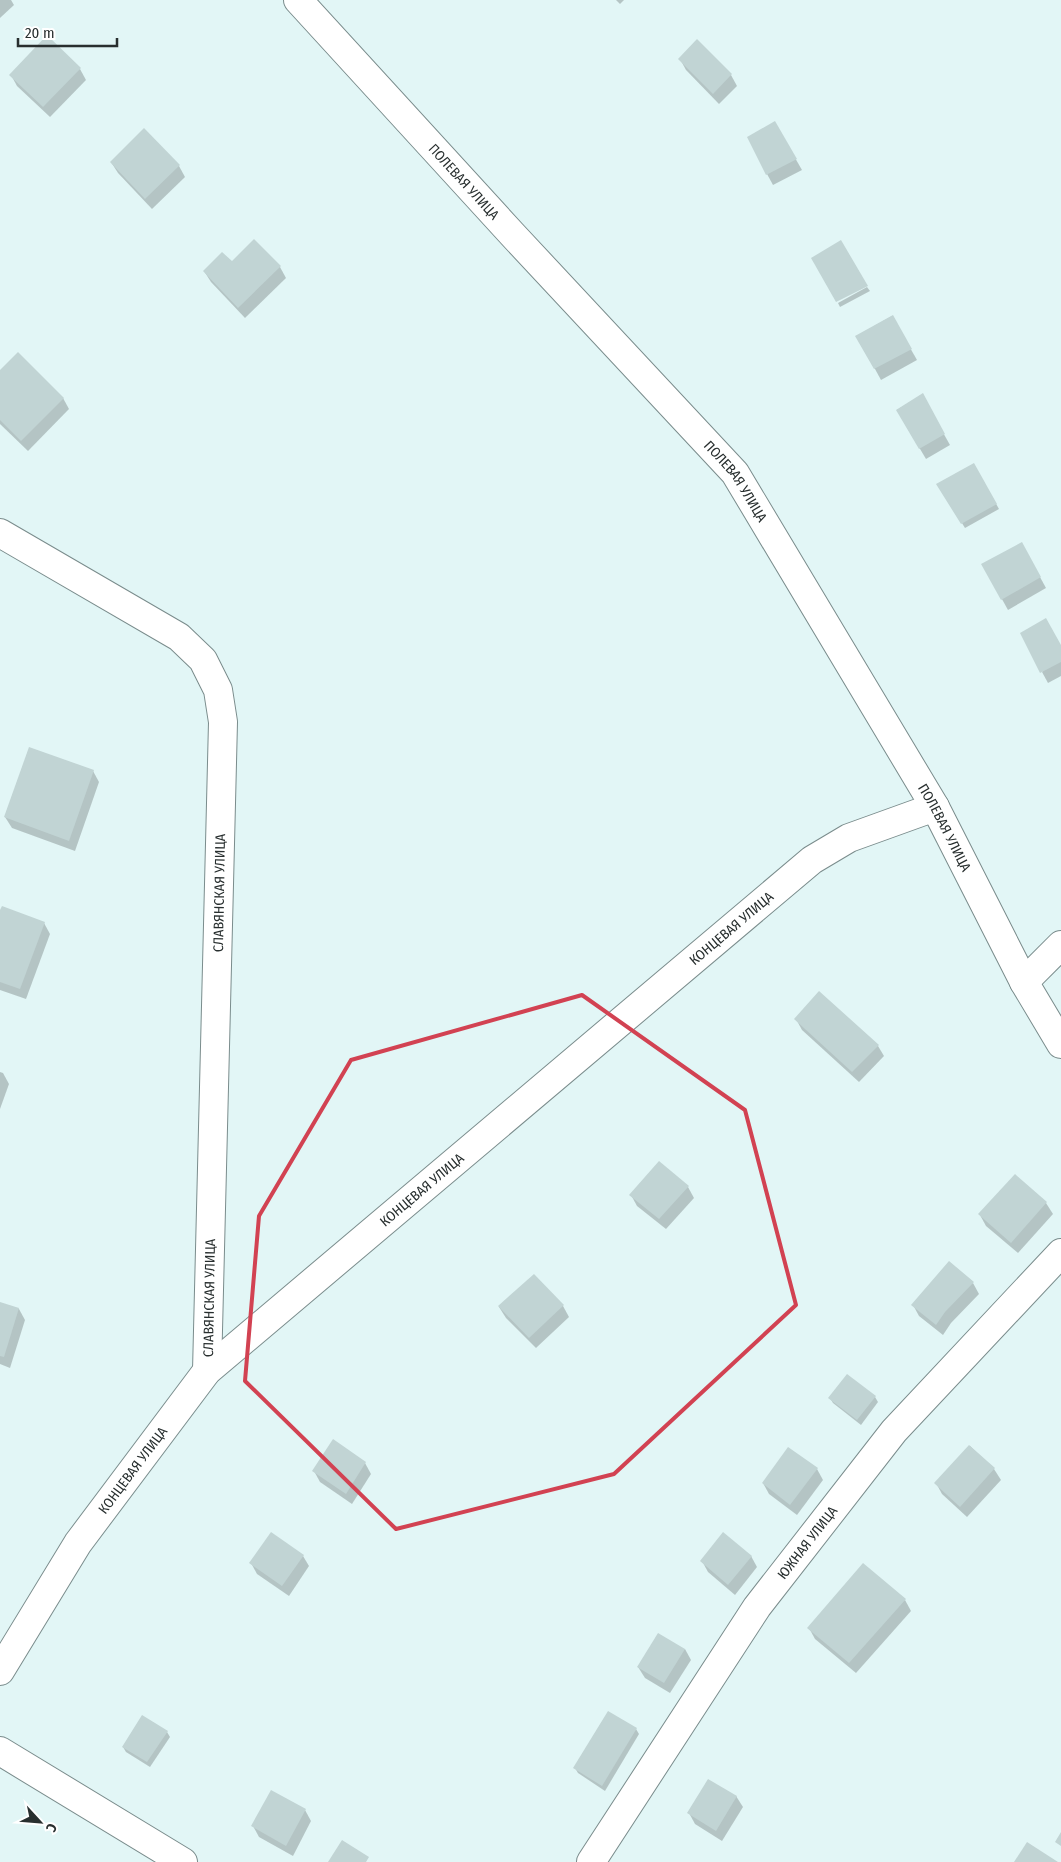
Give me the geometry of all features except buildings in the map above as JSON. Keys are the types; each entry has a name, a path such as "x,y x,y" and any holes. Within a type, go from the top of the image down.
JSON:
{"street":[{"name":"ПОЛЕВАЯ УЛИЦА","path":"298,0 734,473 935,806 1024,982 1061,1044"},
{"name":"СЛАВЯНСКАЯ УЛИЦА","path":"0,533 179,637 203,660 218,690 223,722 207,1371"},
{"name":"КОНЦЕВАЯ УЛИЦА","path":"0,1671 78,1542 207,1371 812,860 849,838 935,806"},
{"path":"1024,982 1061,946"},
{"name":"ЮЖНАЯ УЛИЦА","path":"591,1862 756,1607 894,1431 1061,1253"},
{"path":"0,1751 183,1862"}],"highlighted area":[{"path":"582,995 745,1110 796,1305 614,1474 396,1529 245,1381 259,1216 351,1060"}]}
